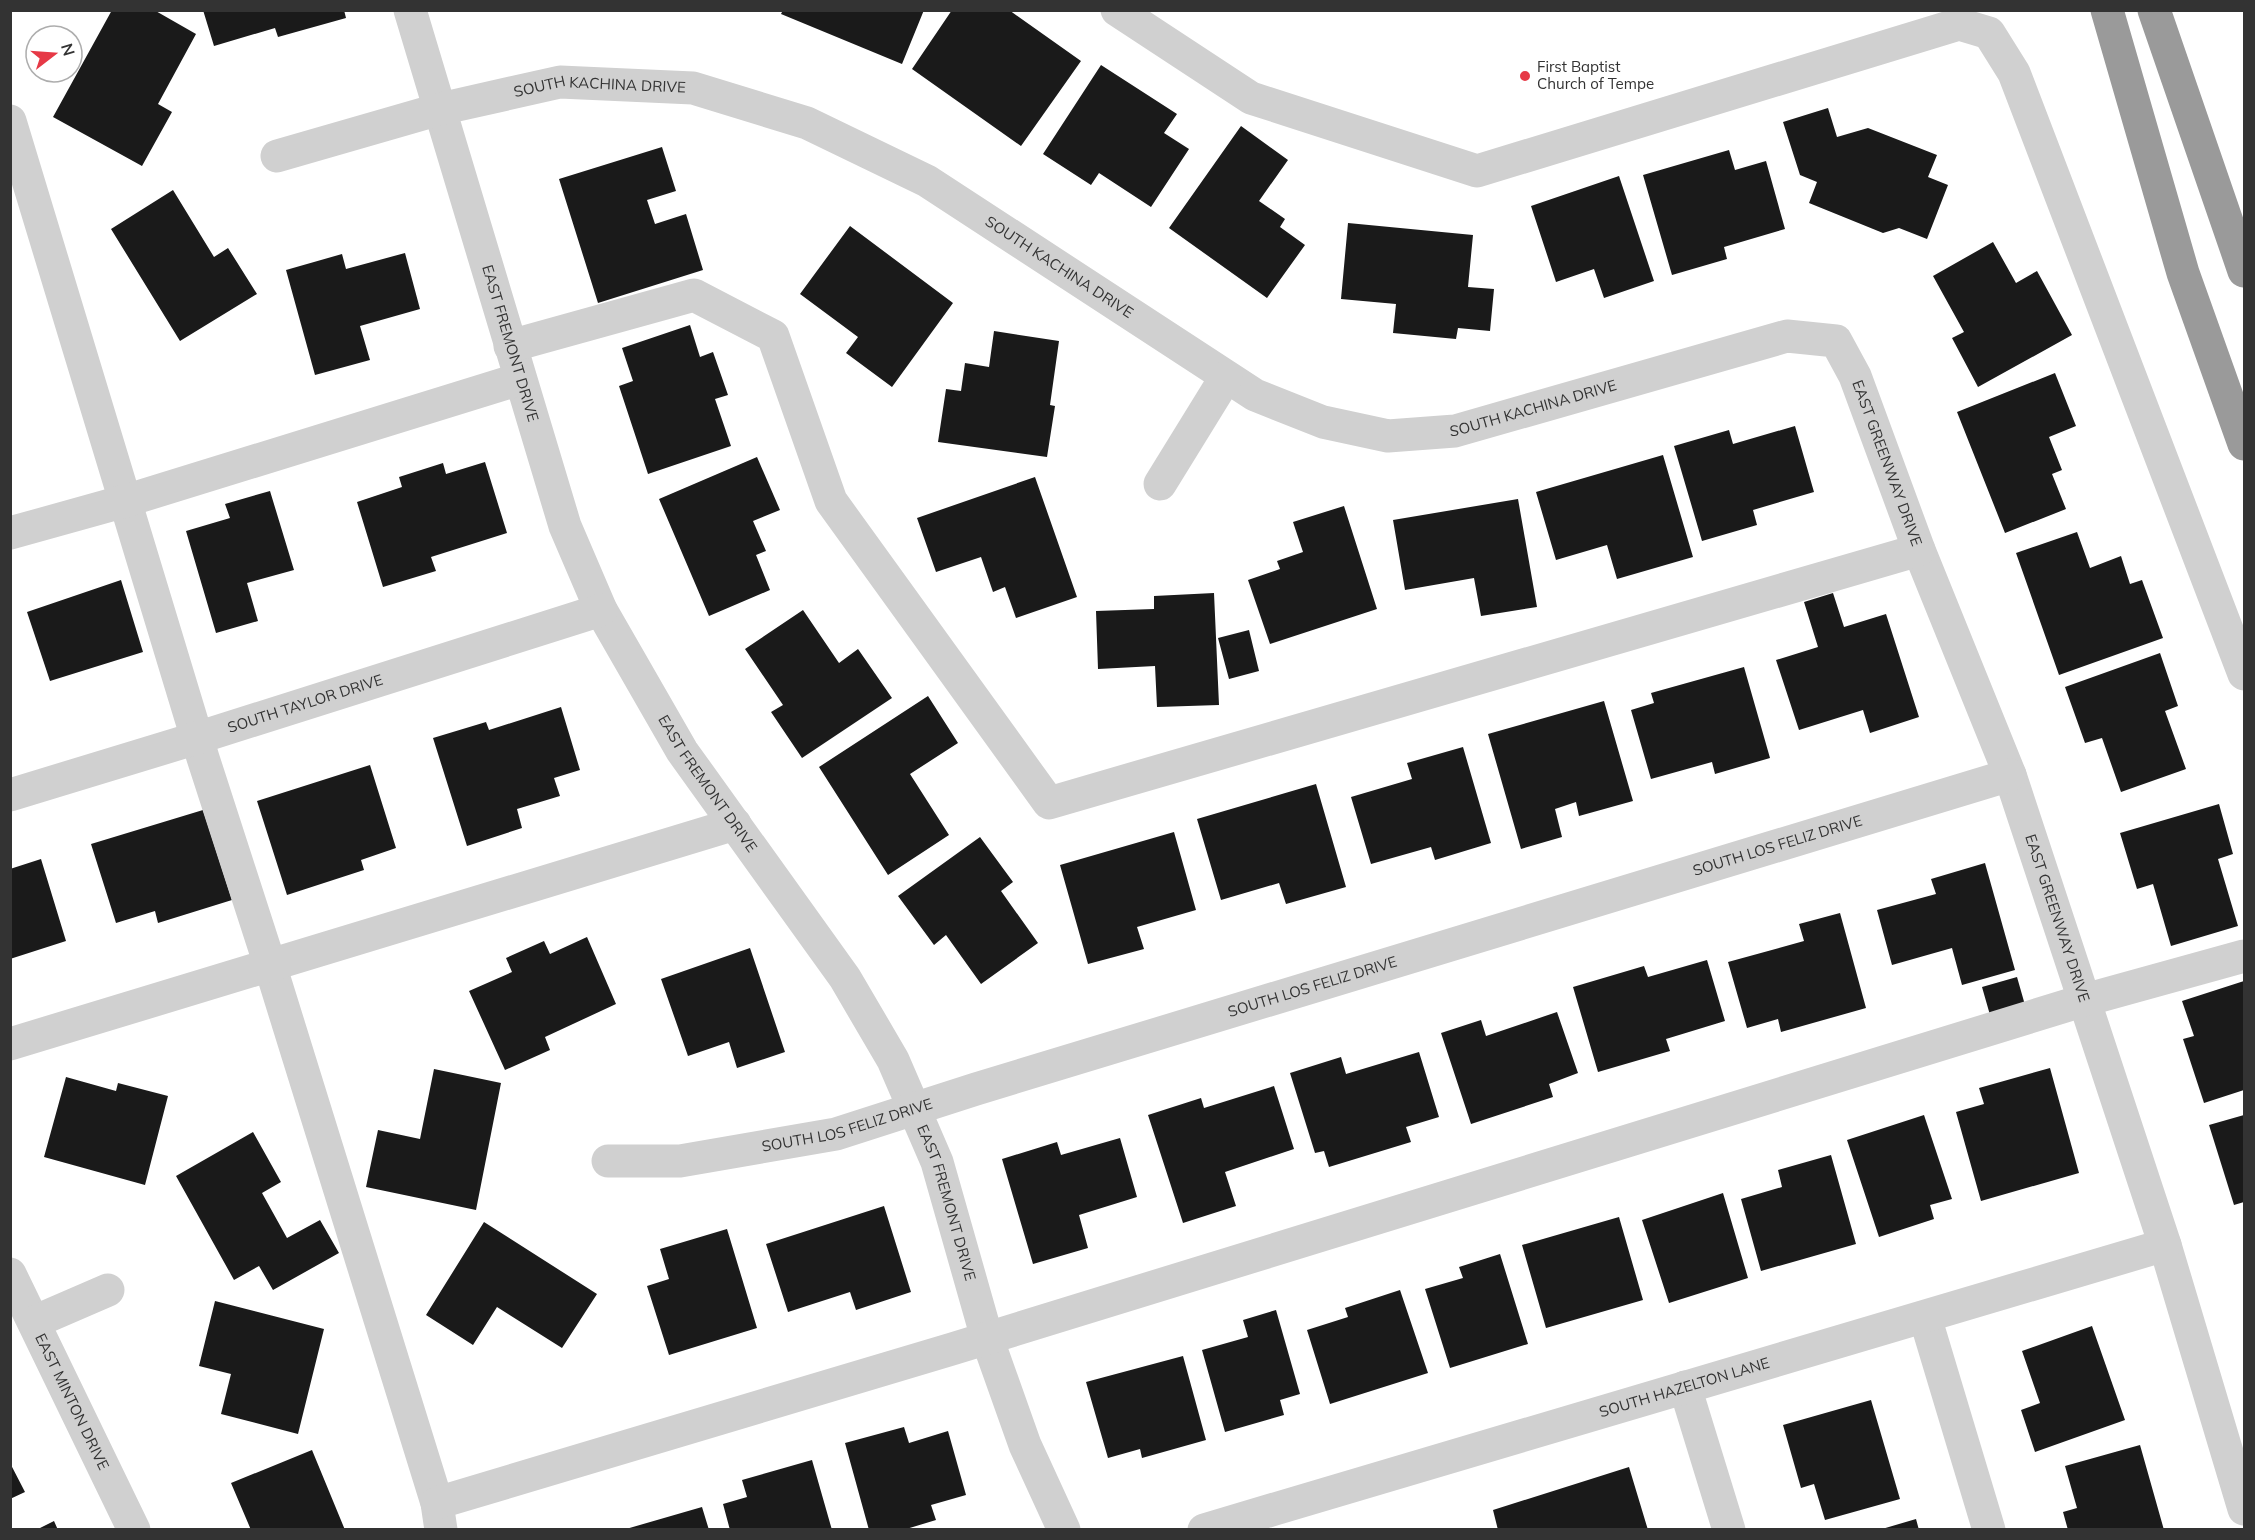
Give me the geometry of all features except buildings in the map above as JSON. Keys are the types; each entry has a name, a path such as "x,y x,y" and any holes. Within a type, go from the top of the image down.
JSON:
{"highway":[{"path":"2107,10 2183,273 2244,444"},
{"path":"2154,10 2244,271"}],"street":[{"name":"EAST FREMONT DRIVE","path":"410,10 565,526 601,610 682,751 845,978 893,1060 937,1162 987,1338 1025,1445 1064,1530"},
{"path":"1117,10 1251,98 1477,171 1959,24 1989,33 2014,73 2244,674"},
{"name":"SOUTH KACHINA DRIVE","path":"277,156 440,109 560,82 693,88 807,123 927,181 1255,395 1323,422 1388,436 1455,431 1787,336 1836,341"},
{"path":"10,121 197,738 270,965 439,1516 987,1338 2085,1000 2244,956"},
{"path":"510,346 694,295 773,336 831,501 1049,803 1919,550"},
{"name":"EAST GREENWAY DRIVE","path":"1836,341 1855,376 1919,550 2010,775 2165,1245 2244,1509"},
{"path":"1160,484 1226,377"},
{"path":"10,533 125,501 520,379"},
{"name":"SOUTH TAYLOR DRIVE","path":"10,795 601,610"},
{"name":"SOUTH LOS FELIZ DRIVE","path":"608,1161 680,1161 836,1134 914,1107 2010,775"},
{"path":"10,1044 735,824"},
{"name":"SOUTH HAZELTON LANE","path":"1204,1530 2165,1245"},
{"name":"EAST MINTON DRIVE","path":"10,1274 134,1530"},
{"path":"34,1322 108,1290"},
{"path":"1925,1317 1989,1530"},
{"path":"1685,1387 1729,1530"}],"place":[{"name":"First Baptist Church of Tempe","path":"1525,76"}]}
